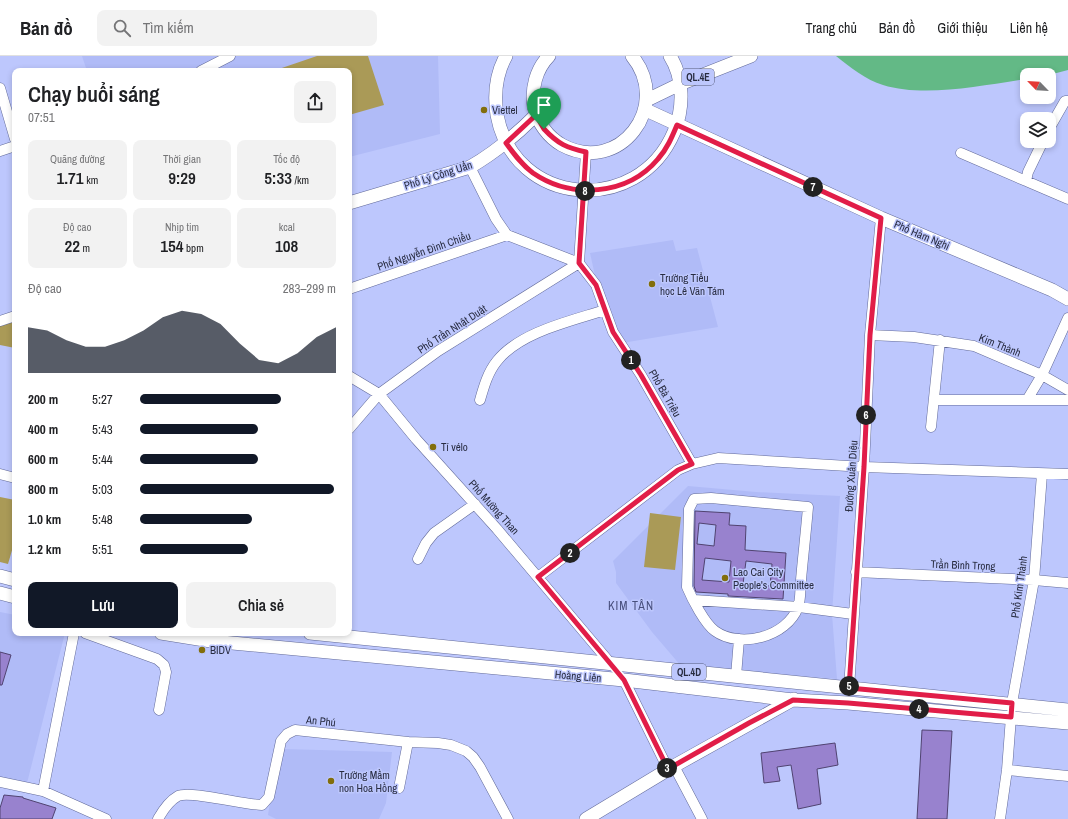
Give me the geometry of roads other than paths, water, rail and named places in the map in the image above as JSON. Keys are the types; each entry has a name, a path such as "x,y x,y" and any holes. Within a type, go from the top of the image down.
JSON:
{"main road":[{"path":"506,56 502,63 496,83 495,104 499,125 506,143 518,160 532,172 548,182 565,188 585,191 604,190 624,184 642,174 657,160 669,144 677,125 680,109 680,84 674,63 670,56"},
{"path":"549,56 538,70 534,85 533,100 536,115 544,129 556,141 570,149 586,152 606,150 623,142 637,128 646,105 646,80 641,68 632,56"},
{"name":"QL.4E","path":"646,105 680,84 751,56"},
{"name":"Phố Hàm Nghi","path":"646,105 677,125 881,218 1052,290 1068,299"},
{"name":"Phố Lý Công Uẩn","path":"352,202 470,167 488,157 506,143 536,115"},
{"path":"0,576 12,579"},
{"path":"0,593 12,596"},
{"name":"Hoàng Liên","path":"179,636 211,641 624,680 793,700 848,703 1068,723"},
{"name":"Hoàng Liên","path":"339,636 849,688 1012,703 1068,710"},
{"path":"611,664 624,680"},
{"path":"735,693 736,676"},
{"path":"586,819 749,723 793,700 799,683"},
{"path":"848,703 849,688"},
{"path":"1011,717 1012,703"}],"street":[{"path":"207,68 230,56"},
{"path":"0,88 12,129"},
{"path":"1056,117 1065,101 1068,101"},
{"path":"0,151 12,147"},
{"path":"1026,181 1028,172 1040,148"},
{"path":"470,167 496,219 508,235 579,263 585,191 586,152"},
{"path":"961,153 1068,199"},
{"name":"Đường Xuân Diệu","path":"849,688 864,467 870,335 881,218"},
{"name":"Phố Nguyễn Đình Chiểu","path":"352,288 508,235"},
{"name":"Phố Bà Triệu","path":"579,263 596,285 613,332 641,375 692,464"},
{"name":"Phố Trần Nhật Duật","path":"352,425 378,394 438,351 579,263"},
{"path":"480,400 488,375 498,360 514,345 560,324 605,310"},
{"path":"0,320 12,317"},
{"path":"1027,400 1042,375 1068,318"},
{"name":"Kim Thành","path":"870,335 914,337 974,346 1042,375 1068,390"},
{"path":"931,427 935,400 940,340"},
{"name":"Phố Mường Than","path":"352,378 378,394 416,440 475,504 538,577 611,664"},
{"path":"935,400 1068,400"},
{"path":"538,577 678,470 692,464 718,458 864,467 1068,474"},
{"path":"0,474 12,477"},
{"name":"Phố Kim Thành","path":"1012,703 1034,580 1042,474"},
{"path":"711,498 808,507 798,607 789,622 770,634 747,640 726,637 714,631 687,588 689,509 694,499 711,498"},
{"path":"418,559 434,533 475,504"},
{"name":"Trần Bình Trọng","path":"856,572 1068,582"},
{"path":"694,600 798,607 853,614"},
{"path":"43,791 73,636"},
{"path":"93,636 157,659 164,665 166,672 158,710"},
{"path":"736,676 739,639"},
{"path":"624,680 671,768 702,819"},
{"path":"1000,819 1008,770 1011,717"},
{"name":"An Phú","path":"158,819 170,801 180,795 192,794 252,805 262,805 269,797 281,741 287,734 295,730 408,742 438,743 466,751 473,757 508,819"},
{"path":"399,788 408,742"},
{"path":"1008,770 1068,776"},
{"path":"0,782 43,791 106,819"}],"place":[{"name":"Viettel","path":"484,110"},
{"name":"Trường Tiểu học Lê Văn Tám","path":"652,284"},
{"name":"Tí vélo","path":"433,447"},
{"name":"Lao Cai City People's Committee","path":"725,578"},
{"name":"BIDV","path":"202,650"},
{"name":"Trường Mầm non Hoa Hồng","path":"331,781"}],"district":[{"name":"KIM TÂN","path":"631,606"}]}
